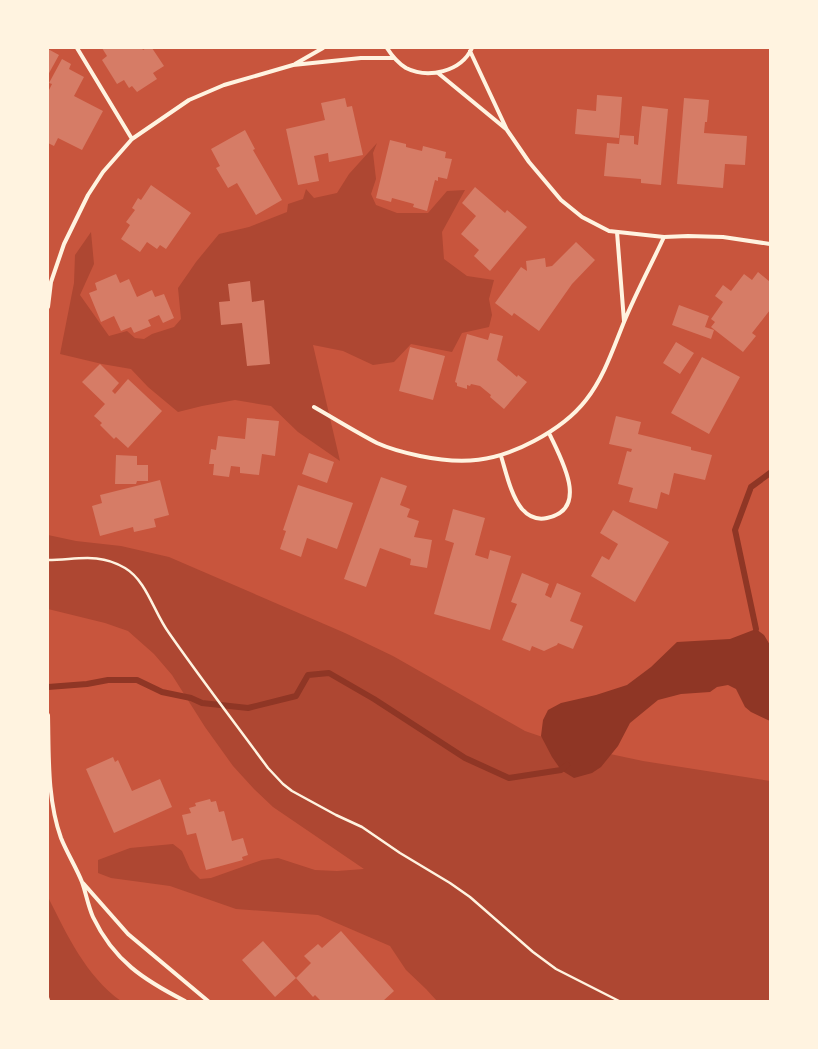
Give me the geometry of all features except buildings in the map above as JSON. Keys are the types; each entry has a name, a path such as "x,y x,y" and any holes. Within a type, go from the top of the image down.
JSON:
{"street":[{"path":"77,48 132,139"},
{"path":"293,65 323,48"},
{"path":"387,48 393,58 406,68 422,73 438,73 450,68 462,61 471,49 507,130 529,162 561,200 582,217 609,231 664,237 723,237 770,244"},
{"path":"48,307 51,282 64,244 85,202 103,172 132,139 189,100 224,85 293,65 361,58 393,58"},
{"path":"438,73 507,130"},
{"path":"617,232 624,322"},
{"path":"314,407 378,443 408,454 443,461 458,462 479,460 514,452 549,433 570,417 586,400 613,353 624,322 664,237"},
{"path":"501,456 517,502 529,516 546,519 560,513 566,507 569,500 571,492 570,484 565,467 549,433"},
{"path":"48,715 50,781 54,811 61,838 81,881 93,916 108,942 131,968 158,987 185,1001"},
{"path":"81,881 128,934 208,1001"}],"path":[{"path":"48,560 89,558 118,564 133,573 144,587 168,632 268,768 283,784 292,791 336,815 362,827 400,853 450,883 470,897 533,952 556,969 619,1001"}],"shaded area":[{"path":"377,143 373,153 376,179 371,194 376,205 397,213 428,213 447,191 465,190 442,232 444,259 467,276 494,280 489,299 492,315 489,327 462,333 452,352 411,344 394,362 373,365 343,351 313,345 340,461 298,432 271,406 235,400 178,412 148,387 131,369 60,354 74,283 75,255 91,232 94,264 80,295 109,336 127,331 135,338 144,339 152,334 174,327 181,319 178,288 196,262 219,234 249,227 287,212 288,204 303,199 306,189 314,198 337,193 349,174"},
{"path":"48,535 76,541 121,546 169,557 345,633 393,656 525,731 563,744 643,761 770,781 770,1001 437,1001 406,970 390,946 318,915 236,909 170,886 111,878 98,873 98,860 130,848 173,844 182,851 190,869 200,879 211,878 262,860 278,858 315,870 337,871 364,869 273,807 254,789 233,766 205,727 172,675 154,654 128,631 105,623 48,609"},
{"path":"756,629 764,635 770,645 770,721 751,712 745,707 736,689 728,685 717,687 710,692 681,694 658,700 630,723 618,746 601,767 592,773 574,778 561,770 552,757 541,736 543,720 548,710 561,703 596,695 627,685 651,667 677,642 730,639"},
{"path":"48,897 78,954 98,980 121,1001 48,1001"}],"waterway":[{"path":"756,629 735,530 751,487 770,473"},
{"path":"48,687 87,684 108,680 137,680 162,692 191,698 202,703 248,708 296,696 308,675 329,673 374,699 465,758 509,778 561,770 567,765"}]}
